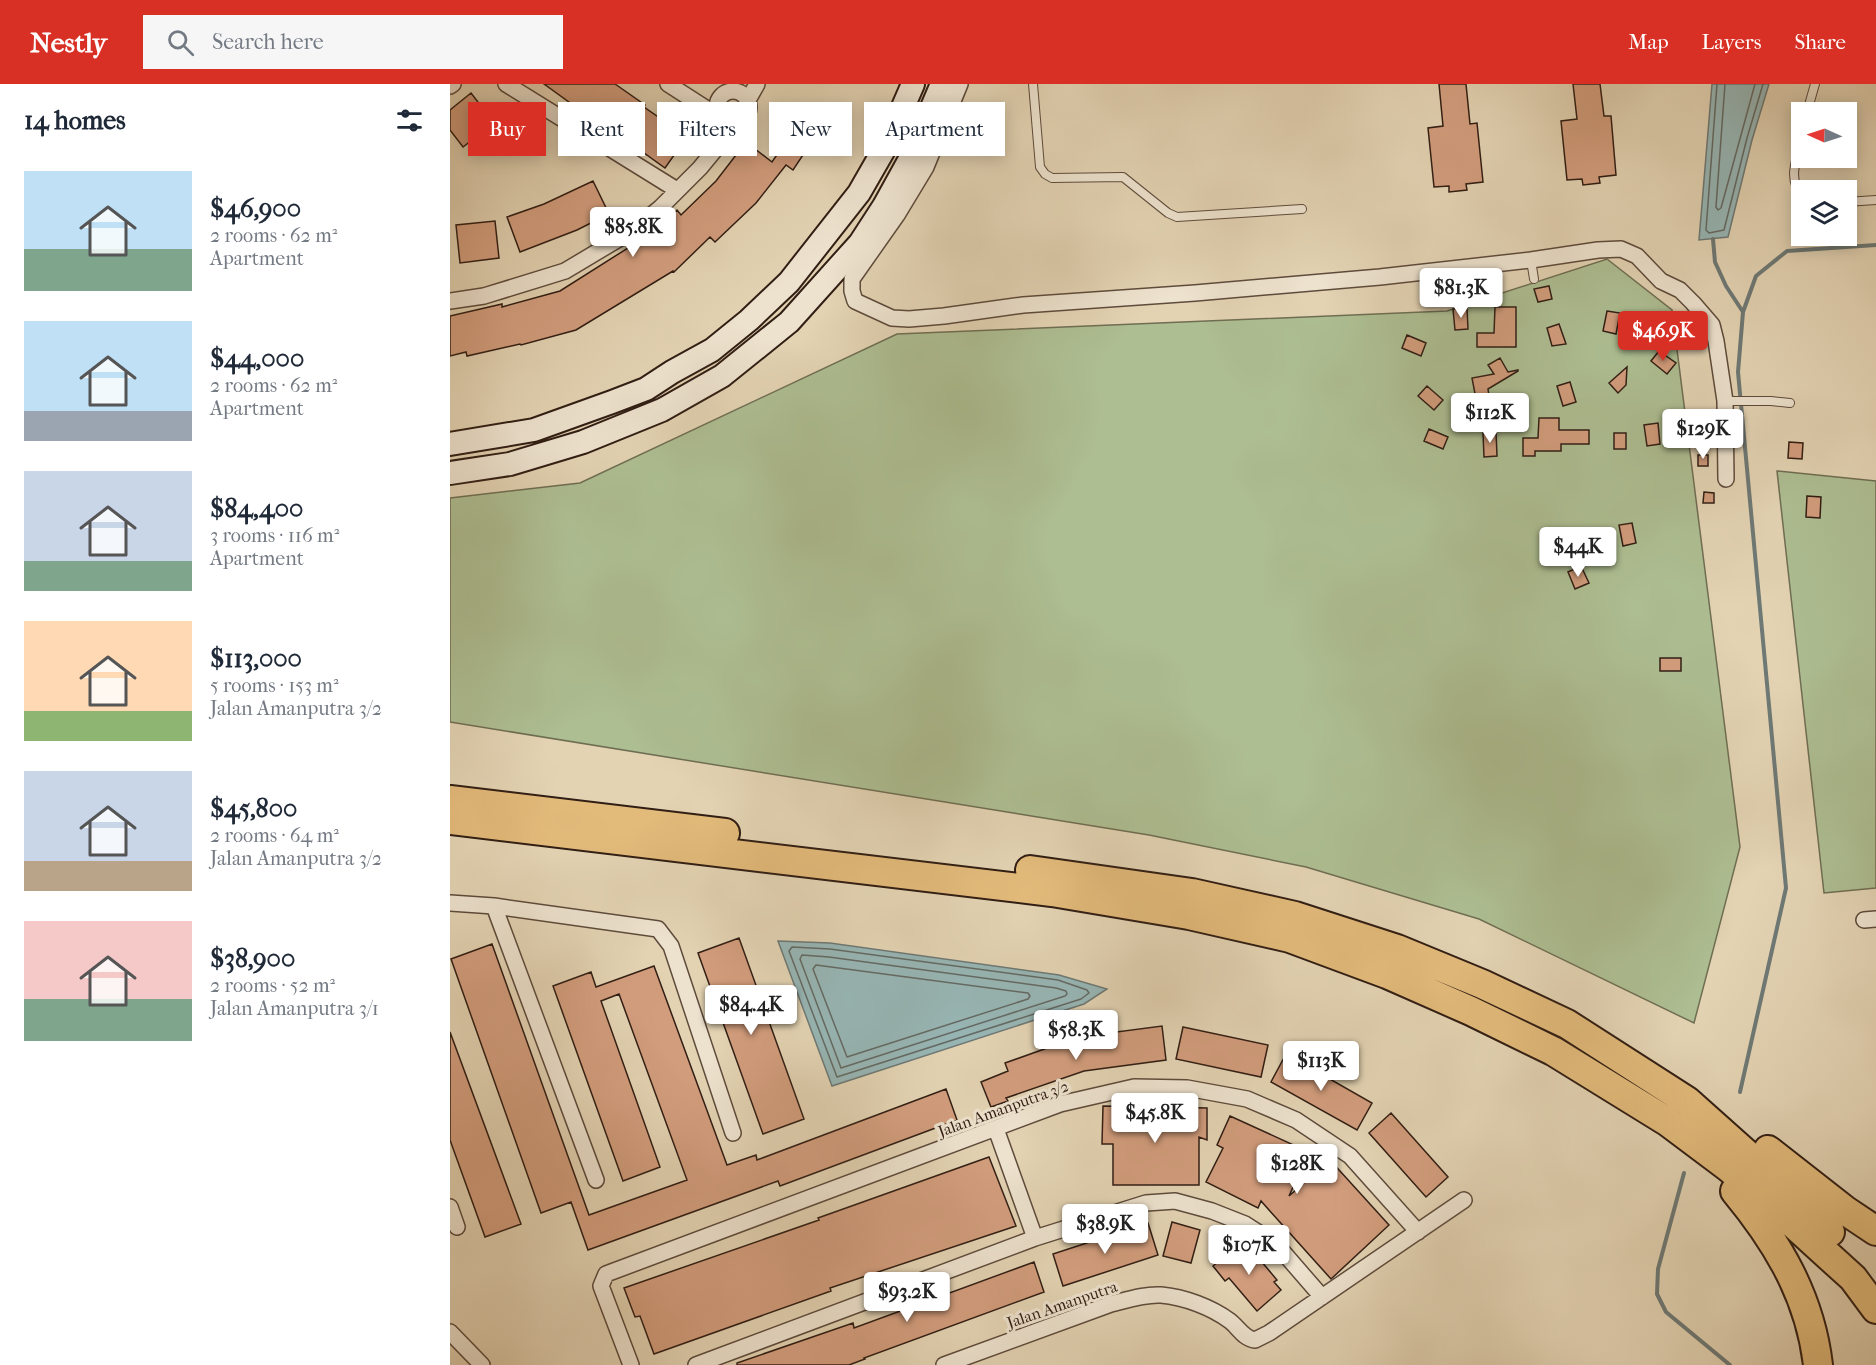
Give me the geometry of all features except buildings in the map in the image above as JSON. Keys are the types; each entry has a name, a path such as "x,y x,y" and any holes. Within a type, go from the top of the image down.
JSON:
{"highway":[{"path":"450,800 1069,874 1192,893 1295,916 1396,949 1482,984 1567,1024 1765,1148 1876,1232"},
{"path":"450,820 1052,892 1189,915 1290,939 1388,974 1471,1011 1552,1051 1668,1122 1728,1167 1853,1278 1876,1310"},
{"path":"1687,1101 1787,1190 1864,1266 1876,1281"},
{"path":"1668,1122 1732,1187 1761,1223 1805,1303 1818,1365"}],"main road":[{"path":"450,444 534,430 646,389 712,350 749,320 789,282 853,201 886,146 914,84"},
{"path":"450,473 510,464 583,442 662,410 722,376 789,322 860,243 910,159 942,84"}],"street":[{"path":"506,84 677,190"},
{"path":"668,84 696,102"},
{"path":"719,102 724,88 740,92 748,100 757,84"},
{"path":"960,84 939,138 921,175 897,215 852,279 855,302 892,318 909,319 1023,305 1380,277 1617,249 1637,256 1661,282 1680,290 1712,325 1725,401 1726,479"},
{"path":"450,301 484,296 565,271 632,231 710,156"},
{"path":"450,903 494,906 658,929 671,946 733,1133"},
{"path":"494,906 596,1180"},
{"name":"Jalan Amanputra 3/2","path":"631,1365 602,1286 606,1274 1060,1104 1134,1087 1187,1088 1247,1099 1296,1120 1350,1156 1418,1232"},
{"path":"996,1129 1035,1238"},
{"name":"Jalan Amanputra","path":"944,1365 1135,1297 1161,1295 1199,1303 1229,1320 1248,1338 1255,1340 1464,1200"},
{"path":"696,1365 1035,1238 1146,1203 1175,1201 1212,1211 1253,1229 1276,1244 1322,1297"},
{"path":"450,1207 457,1227"},
{"path":"450,1332 476,1363"}],"lane":[{"path":"1033,84 1040,167 1052,178 1123,177 1168,213 1177,217 1302,209"},
{"path":"1810,102 1815,84"},
{"path":"1857,201 1876,200"},
{"path":"1531,260 1534,279"},
{"path":"1725,401 1771,401 1790,404"}],"green space":[{"path":"1607,259 1672,310 1740,847 1694,1023 1479,919 1306,867 1149,835 450,722 450,498 580,483 897,334 1447,311"},
{"path":"1777,471 1876,481 1876,888 1824,893"}],"water":[{"path":"1712,84 1769,84 1752,140 1728,237 1699,240"},
{"path":"778,941 830,943 1059,975 1107,989 1084,1004 832,1086"}],"waterway":[{"path":"1713,239 1715,262 1726,286 1743,312 1738,372 1786,888 1740,1092"},
{"path":"1743,312 1756,276 1787,251 1876,245"},
{"path":"1684,1173 1658,1269 1657,1294 1666,1312 1730,1365"}]}
